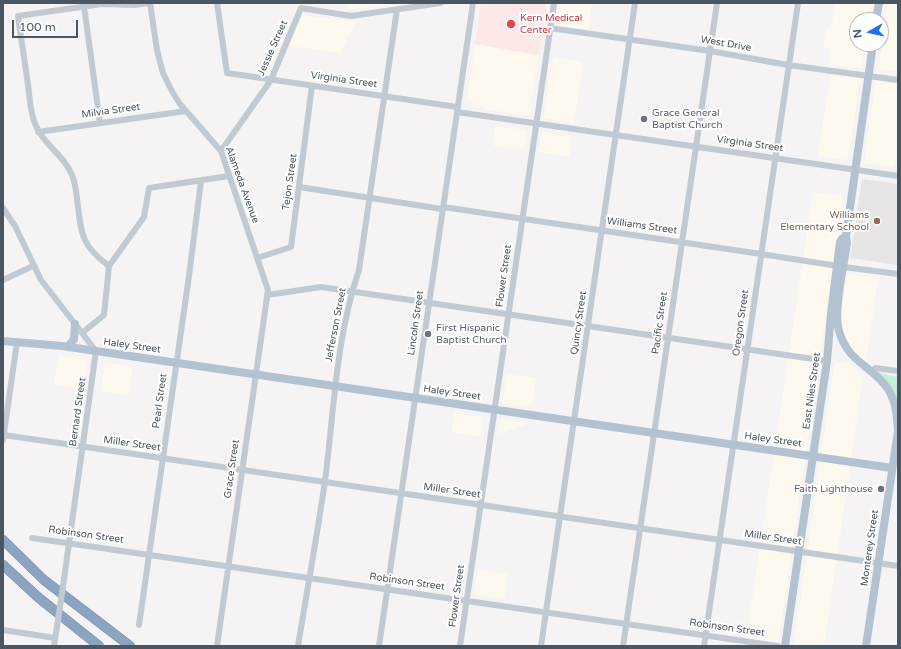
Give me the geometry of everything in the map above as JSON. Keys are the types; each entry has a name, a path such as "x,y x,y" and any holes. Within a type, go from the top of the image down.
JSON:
{"highway":[{"path":"3,540 44,580 130,646"},
{"path":"3,565 38,598 99,646"}],"main road":[{"name":"East Niles Street","path":"785,646 827,361 831,314 847,243 846,236 854,170 872,52"},
{"name":"East Niles Street","path":"841,266 837,317 838,330 849,352 855,359 877,376 888,389 895,405 898,430"},
{"path":"68,347 74,339 75,324"},
{"name":"Haley Street","path":"3,341 68,347 895,468"},
{"name":"Monterey Street","path":"866,646 878,563 895,468 898,430"}],"street":[{"path":"109,266 92,253 85,241 81,227 75,184 69,168 60,155 38,132 31,110 18,16 102,4 147,3"},
{"name":"Alameda Avenue","path":"150,3 157,50 163,72 173,93 221,151 268,290 267,295"},
{"name":"Virginia Street","path":"218,3 227,73 384,96 536,123 898,176"},
{"name":"Jessie Street","path":"221,151 271,80 301,8 351,16 441,3"},
{"name":"Lincoln Street","path":"379,646 473,3"},
{"name":"Flower Street","path":"460,646 554,3"},
{"name":"Quincy Street","path":"541,646 635,3"},
{"name":"Pacific Street","path":"623,646 717,3"},
{"name":"Oregon Street","path":"704,646 798,3"},
{"path":"84,6 100,123"},
{"name":"Jefferson Street","path":"298,646 324,482 345,323 359,270 397,9"},
{"name":"West Drive","path":"550,28 710,51 788,65 898,80"},
{"name":"Tejon Street","path":"257,258 291,247 312,86"},
{"name":"Milvia Street","path":"38,132 186,110"},
{"path":"82,333 104,315 109,266 144,217 149,188 230,176"},
{"name":"Pearl Street","path":"138,625 189,276 201,181"},
{"name":"Williams Street","path":"299,188 602,230 898,274"},
{"path":"3,208 14,226 41,280 96,351"},
{"path":"3,280 33,266"},
{"path":"267,295 320,287 827,361"},
{"name":"Grace Street","path":"217,646 267,295"},
{"path":"3,438 17,342"},
{"name":"Bernard Street","path":"54,646 96,351"},
{"path":"875,368 898,371"},
{"path":"3,396 10,394"},
{"name":"Miller Street","path":"3,438 83,447 898,566"},
{"name":"Robinson Street","path":"32,538 778,646"},
{"path":"3,630 55,638"}],"shaded area":[{"path":"347,3 415,3 348,9"},
{"name":"Kern Medical Center","path":"481,3 547,3 539,55 475,44"},
{"path":"560,3 592,3 588,32 558,27 557,24"},
{"path":"835,3 872,3 870,12 849,12 849,52 865,52 862,69 828,64 830,48 823,47 826,28 831,29"},
{"path":"888,3 898,3 898,72 878,69 881,52 889,52 889,12 887,12"},
{"path":"302,15 350,21 356,20 341,53 289,46"},
{"path":"475,44 539,55 529,115 487,110 467,100"},
{"path":"553,57 583,62 574,123 543,118"},
{"path":"830,75 860,79 848,160 818,156"},
{"path":"876,81 898,84 898,144 894,167 864,163"},
{"path":"495,126 527,130 524,150 493,145"},
{"path":"542,132 572,137 569,157 539,152"},
{"name":"Williams Elementary School","path":"862,179 898,184 898,265 850,258"},
{"path":"813,192 843,196 778,646 745,646"},
{"path":"848,274 878,279 866,362 855,355 844,334 841,324 841,311"},
{"path":"58,355 85,360 84,389 54,384"},
{"path":"838,362 850,364 863,376 824,646 794,646 834,366"},
{"path":"108,363 133,367 129,395 101,391 104,366"},
{"path":"507,374 536,378 532,407 502,403"},
{"path":"454,413 484,417 481,437 451,432"},
{"path":"500,419 510,421 530,423 498,434"},
{"path":"478,569 508,574 504,599 474,594"}],"green space":[{"path":"877,372 898,377 898,401 888,382"}],"place":[{"name":"Kern Medical Center","path":"511,24"},
{"name":"Grace General Baptist Church","path":"644,119"},
{"name":"Williams Elementary School","path":"877,221"},
{"name":"First Hispanic Baptist Church","path":"428,334"},
{"name":"Faith Lighthouse","path":"881,489"}]}
